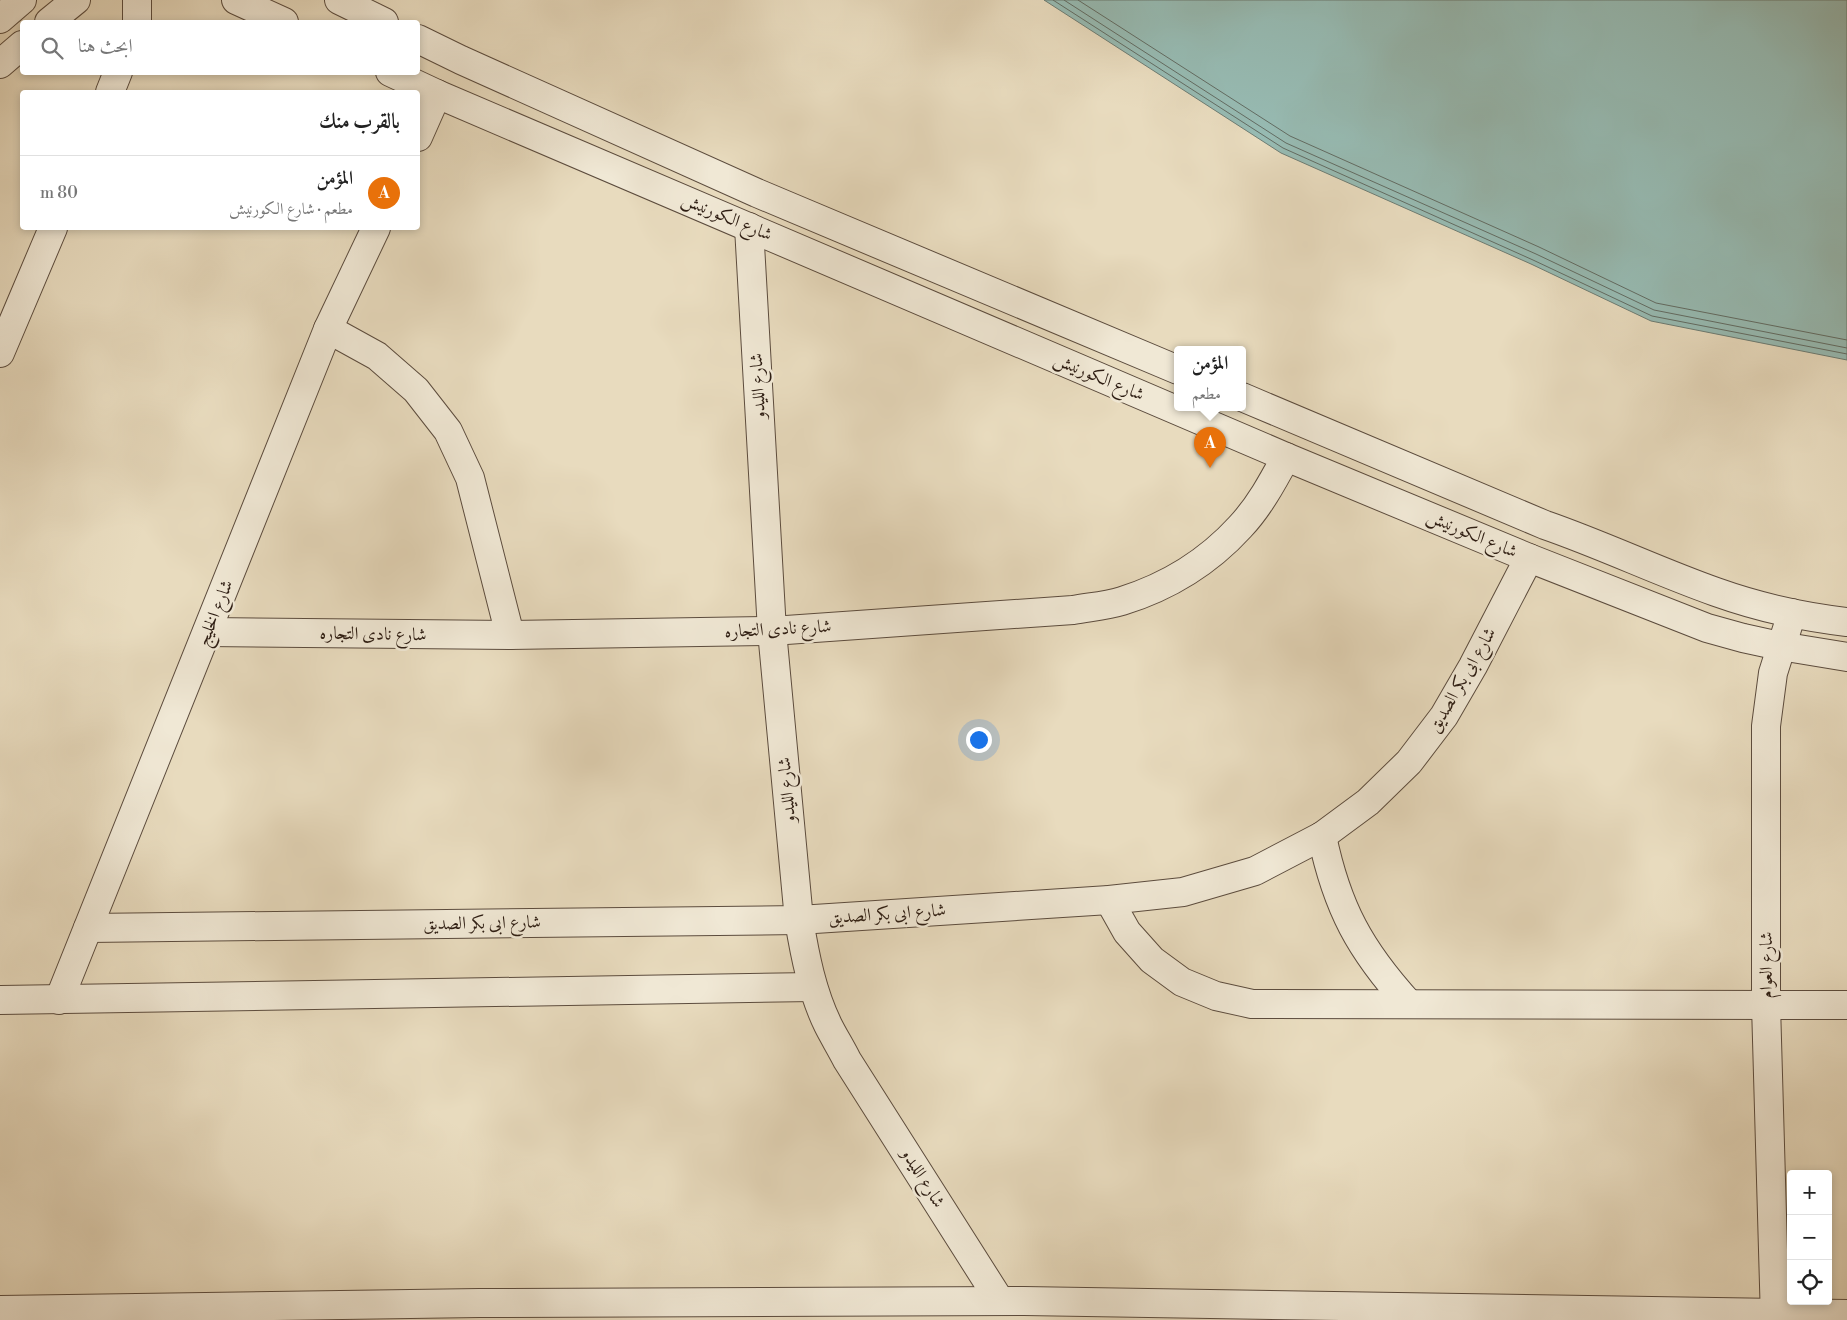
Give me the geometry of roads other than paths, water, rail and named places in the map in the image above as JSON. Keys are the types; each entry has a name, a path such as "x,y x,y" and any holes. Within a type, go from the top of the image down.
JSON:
{"street":[{"path":"0,20 22,0"},
{"path":"51,20 76,0"},
{"path":"137,0 137,20"},
{"path":"236,0 280,20"},
{"path":"339,0 380,20"},
{"name":"شارع الكورنيش","path":"420,40 757,194 1174,368"},
{"path":"0,64 20,47"},
{"path":"111,90 117,75"},
{"name":"شارع الكورنيش","path":"396,75 1174,409"},
{"path":"420,132 437,94"},
{"name":"شارع الليدو","path":"749,227 772,630 799,920 804,954 813,987 828,1025 847,1060 1016,1307"},
{"path":"0,353 52,230"},
{"name":"شارع الخليج","path":"59,1000 328,329 375,230"},
{"path":"328,329 384,361 416,390 448,431 470,478 510,635"},
{"name":"شارع الكورنيش","path":"1246,399 1536,521 1584,538 1717,592 1792,613 1847,622"},
{"name":"شارع الكورنيش","path":"1179,411 1529,558 1707,628 1780,646 1847,657"},
{"name":"شارع نادى التجاره","path":"207,632 510,635 772,630 1073,610 1120,602 1165,585 1206,559 1241,527 1269,488 1286,457"},
{"name":"شارع ابى بكر الصديق","path":"88,928 799,920 1109,900 1183,892 1255,871 1322,836 1368,802 1410,762 1438,724 1473,666 1529,558"},
{"name":"شارع العوام","path":"1775,1317 1766,1005 1766,726 1769,700 1780,646 1792,613"},
{"path":"1322,836 1328,868 1352,927 1368,955 1409,1004"},
{"path":"1109,900 1127,932 1152,960 1182,982 1216,996 1252,1004 1847,1005"},
{"path":"0,1000 813,987"},
{"path":"0,1310 181,1314 1016,1307 1775,1317 1847,1314"}],"water":[{"path":"1044,0 1847,0 1847,360 1651,321 1531,264 1281,153"}],"place":[{"name":"المؤمن","path":"1210,468"}]}
